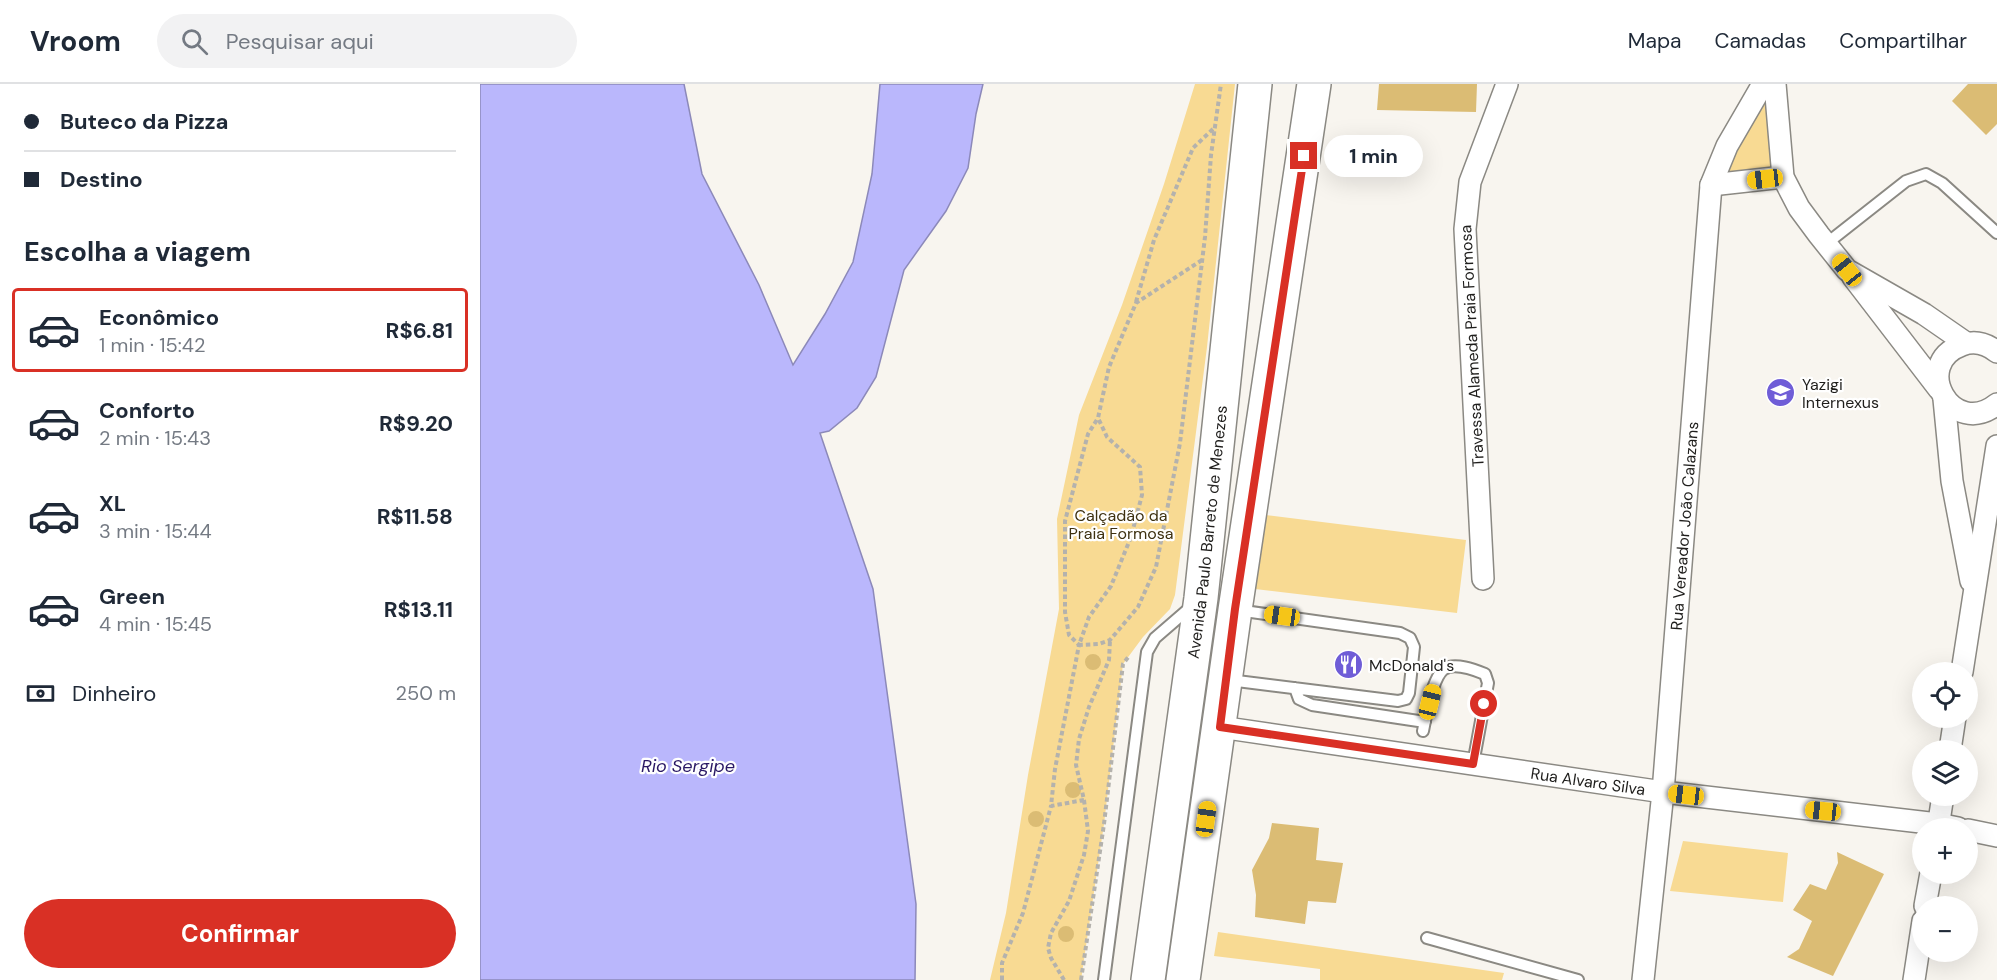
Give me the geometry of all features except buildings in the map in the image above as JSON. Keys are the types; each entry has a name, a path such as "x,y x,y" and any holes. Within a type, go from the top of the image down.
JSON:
{"main road":[{"name":"Avenida Paulo Barreto de Menezes","path":"1148,980 1202,598 1255,84"},
{"path":"1183,980 1235,609 1317,93"}],"street":[{"name":"Travessa Alameda Praia Formosa","path":"1483,579 1465,229 1470,182 1507,84"},
{"name":"Rua Vereador João Calazans","path":"1643,980 1662,792 1711,185 1727,146 1763,84"},
{"path":"1775,84 1783,177 1799,208 1942,394 1960,411 1970,413 1981,413 1997,404"},
{"path":"1711,185 1783,177"},
{"path":"1847,270 1924,314 1985,344"},
{"path":"1974,597 1952,481 1938,377 1940,365 1946,355 1955,348 1985,344"},
{"path":"1964,662 1997,446"},
{"name":"Rua Alvaro Silva","path":"1220,727 1662,792 1912,823"},
{"path":"1978,832 1997,836"},
{"path":"1914,980 1917,962"}],"lane":[{"path":"1826,244 1906,181 1926,174 1942,183 1997,233"},
{"path":"1104,980 1147,652 1155,638 1202,598"},
{"path":"1226,680 1398,701 1406,699 1409,693 1414,647 1410,638 1400,633 1235,609"},
{"path":"1295,688 1299,699 1312,705 1424,726 1435,682 1444,669 1455,666 1485,674 1488,683 1473,764"},
{"path":"1427,938 1578,980"}],"path":[{"path":"1215,127 1193,148 1154,240 1136,303 1109,368 1098,418 1088,434 1065,521 1065,612 1069,635 1079,645 1099,644 1110,640 1137,607 1156,567 1180,443 1221,84"},
{"path":"1136,303 1202,260"},
{"path":"1002,980 1002,963 1023,913 1051,806 1055,769 1079,645 1089,617 1111,586 1131,537 1142,495 1140,468 1107,437 1098,418"},
{"path":"1064,980 1048,948 1051,933 1069,901 1084,855 1088,831 1076,765 1079,739 1089,707 1109,660 1110,640"},
{"path":"1081,980 1104,824 1123,664 1130,655"},
{"path":"1051,806 1084,800"}],"green space":[{"name":"Calçadão da Praia Formosa","path":"1195,84 1235,84 1207,347 1175,595 1170,609 1143,637 1123,664 1104,824 1081,980 990,980 1006,913 1028,775 1059,609 1057,519 1079,415 1122,305 1164,184"},
{"path":"1766,90 1774,170 1723,174"},
{"path":"1265,515 1466,540 1457,613 1255,589"},
{"path":"1683,841 1788,853 1783,902 1670,891"},
{"path":"1218,932 1504,973 1502,980 1320,980 1320,969 1214,956"}],"water":[{"name":"Rio Sergipe","path":"480,84 684,84 702,174 759,285 793,365 825,314 853,262 872,174 880,84 983,84 968,168 946,211 904,270 876,377 857,408 829,431 820,433 873,589 916,904 915,980 480,980"}],"place":[{"name":"Yazigi Internexus","path":"1781,393"},
{"name":"McDonald's","path":"1348,665"}],"route":[{"path":"1304,156 1235,609 1220,727 1473,764 1484,704"}]}
